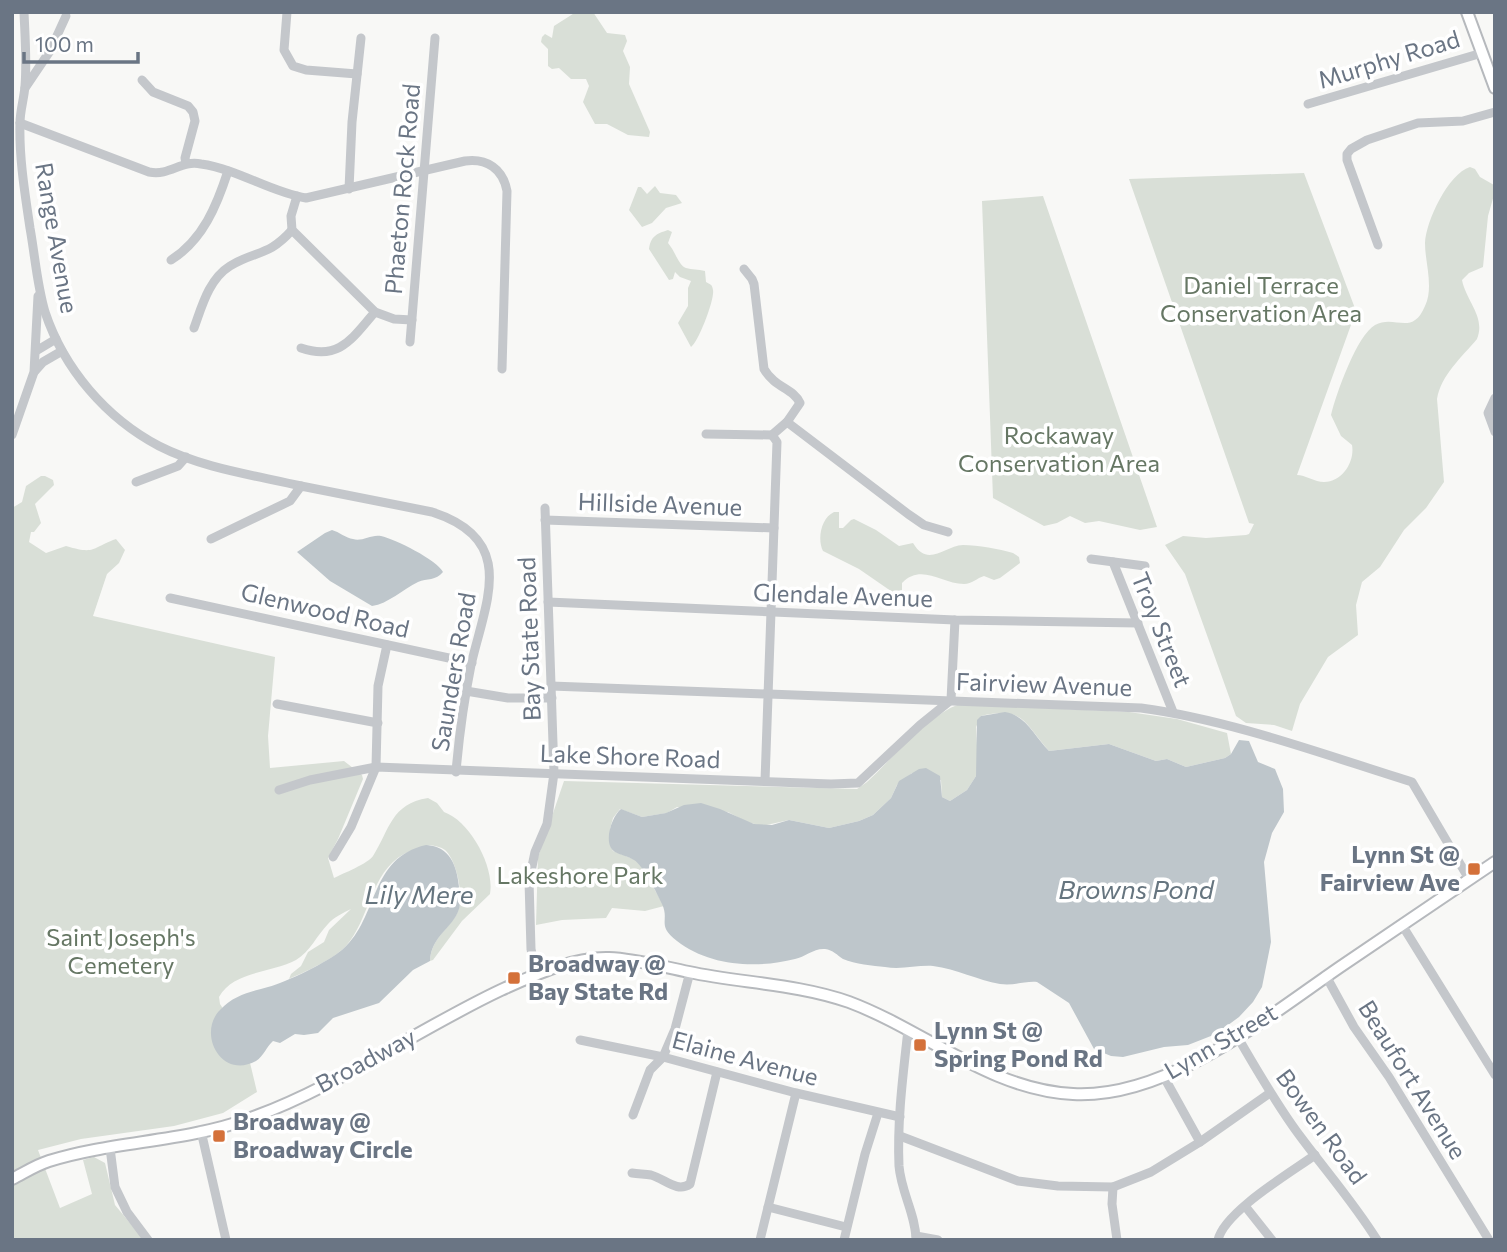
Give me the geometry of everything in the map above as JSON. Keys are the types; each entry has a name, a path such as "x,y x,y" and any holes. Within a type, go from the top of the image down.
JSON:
{"main road":[{"path":"1467,12 1495,88"},
{"name":"Lynn Street","path":"552,969 587,958 610,958 804,991 846,1001 988,1072 1032,1088 1074,1094 1112,1091 1164,1077 1201,1059 1495,862"},
{"name":"Broadway","path":"12,1179 46,1162 246,1120 297,1099 460,1010 552,969"}],"street":[{"name":"Range Avenue","path":"24,12 25,88 20,123 22,167 38,284 45,311 62,351 84,385 109,410 157,444 186,457 301,486"},
{"path":"287,12 284,50 293,66 306,70 357,74"},
{"path":"25,88 51,51 64,13"},
{"path":"349,189 360,38"},
{"name":"Phaeton Rock Road","path":"410,342 435,38"},
{"name":"Murphy Road","path":"1308,104 1482,53"},
{"path":"142,80 153,92 194,111 195,121 186,163"},
{"path":"1378,245 1347,160 1351,149 1367,140 1418,123 1463,121 1495,112"},
{"path":"20,123 149,172 167,173 186,163 201,164 228,171 297,197 314,197 477,160 492,165 504,180 507,195 502,369"},
{"path":"12,163 22,167"},
{"path":"171,260 189,245 203,228 218,201 228,171"},
{"path":"297,197 291,216 292,230 375,312 394,319 412,320"},
{"path":"194,328 208,294 221,274 233,265 273,249 292,230"},
{"path":"706,434 772,435 799,407 798,398 776,385 762,363 752,279 744,268"},
{"path":"12,435 34,372 38,284"},
{"path":"301,348 320,353 337,349 348,342 375,312"},
{"path":"36,351 56,340"},
{"path":"34,372 43,362 62,351"},
{"path":"1495,398 1488,413 1495,432"},
{"path":"787,422 924,525 948,532"},
{"path":"765,781 777,442 772,435"},
{"path":"136,482 178,467 186,457"},
{"path":"211,539 290,501 301,486"},
{"name":"Saunders Road","path":"301,486 432,512 455,521 472,534 486,558 490,585 466,691 456,772"},
{"name":"Bay State Road","path":"536,974 531,949 529,881 535,852 547,824 554,773 545,508"},
{"name":"Hillside Avenue","path":"545,520 774,528"},
{"path":"1091,559 1145,566"},
{"name":"Troy Street","path":"1113,562 1173,712"},
{"name":"Glenwood Road","path":"170,598 472,663"},
{"name":"Glendale Avenue","path":"548,602 955,620 1138,624"},
{"path":"951,700 955,620"},
{"path":"333,857 351,827 376,767 378,686 387,645"},
{"name":"Fairview Avenue","path":"551,685 1140,708 1173,712 1412,782 1469,879"},
{"path":"466,691 508,698 552,698"},
{"name":"Lake Shore Road","path":"279,790 310,780 376,767 456,772 858,783 951,700"},
{"path":"277,704 378,723"},
{"path":"1402,925 1495,1075"},
{"path":"633,1115 650,1070 663,1057 675,1029 690,972"},
{"name":"Beaufort Avenue","path":"1326,976 1354,1027 1389,1077 1489,1240"},
{"path":"908,1030 900,1117 899,1168 906,1200 916,1227 916,1238 938,1240"},
{"name":"Bowen Road","path":"1237,1036 1270,1093 1377,1240"},
{"name":"Elaine Avenue","path":"580,1040 663,1057 796,1093 900,1117"},
{"path":"632,1173 651,1175 679,1188 688,1186 694,1172 717,1072"},
{"path":"1164,1077 1200,1142"},
{"path":"760,1240 796,1093"},
{"path":"900,1136 1018,1181 1058,1186 1113,1186 1150,1172 1200,1142 1270,1093"},
{"path":"844,1240 878,1113"},
{"path":"201,1131 226,1240"},
{"path":"110,1148 115,1187 127,1212 148,1240"},
{"path":"1218,1240 1223,1227 1245,1206 1315,1155"},
{"path":"1113,1186 1112,1204 1117,1240"},
{"path":"1245,1206 1272,1240"},
{"path":"768,1207 846,1227"}],"green space":[{"path":"576,12 593,12 607,33 625,35 627,41 623,51 630,67 629,84 650,132 649,137 628,135 607,124 595,124 583,102 589,86 586,79 571,79 559,68 552,69 548,66 548,49 541,42 542,37 545,34 552,38 554,26"},
{"name":"Daniel Terrace Conservation Area","path":"1470,167 1494,185 1494,195 1488,216 1483,267 1469,273 1462,280 1479,323 1477,339 1447,374 1437,399 1444,482 1426,508 1404,530 1380,567 1362,582 1356,605 1358,635 1328,657 1300,704 1292,731 1274,725 1246,723 1236,716 1185,574 1165,545 1183,536 1206,538 1246,535 1254,524 1249,523 1129,179 1304,173 1356,311 1297,475 1324,482 1342,475 1352,458 1352,445 1341,436 1331,415 1348,366 1361,340 1375,325 1382,322 1409,323 1420,315 1429,291 1425,243 1429,223 1446,188 1462,171"},
{"path":"655,186 660,193 676,195 682,203 666,208 652,223 642,227 629,210 638,187 647,194"},
{"name":"Rockaway Conservation Area","path":"1043,196 1157,527 1140,530 1099,521 1085,523 1070,516 1044,526 993,498 982,201"},
{"path":"668,230 672,232 668,243 681,264 686,268 705,271 706,282 713,290 705,320 691,347 678,323 688,306 688,288 691,281 675,272 673,279 669,280 649,249 655,236"},
{"name":"Saint Joseph's Cemetery","path":"41,476 53,480 54,485 35,504 41,523 31,532 29,542 46,553 66,546 93,549 116,539 125,550 119,563 107,574 93,616 275,657 268,736 270,768 344,761 362,775 363,779 328,858 334,878 371,859 399,812 416,801 428,798 454,817 471,835 479,846 491,883 490,894 462,921 430,961 434,945 459,908 458,878 453,862 442,848 430,845 404,854 384,873 354,935 341,951 289,979 301,966 308,952 324,942 329,930 351,909 330,922 296,960 243,977 225,988 219,997 220,1004 245,1042 257,1092 223,1113 174,1126 81,1139 38,1150 60,1208 92,1194 83,1160 94,1157 105,1163 115,1205 144,1240 12,1240 12,508 22,502 26,486"},
{"path":"834,512 839,512 839,528 854,519 899,546 913,543 924,554 937,554 956,546 975,546 1013,553 1019,557 1020,563 1000,578 994,580 984,576 967,584 924,575 909,577 902,583 901,598 859,569 823,551 821,529 826,519"},
{"name":"Lakeshore Park","path":"960,704 1129,712 1177,719 1227,733 1231,754 1225,758 1186,767 1167,759 1156,761 1109,744 1049,751 1028,725 1015,715 995,713 981,716 976,727 976,776 967,790 950,801 942,797 941,780 912,773 897,785 891,798 873,815 829,828 789,820 762,826 728,812 677,807 667,813 642,817 620,809 613,818 610,829 611,847 613,851 636,860 664,906 645,911 612,908 606,918 562,920 536,925 538,857 564,781 857,789 936,717"}],"water":[{"path":"332,530 356,540 377,536 387,538 424,556 443,572 372,606 330,581 297,552"},
{"name":"Browns Pond","path":"1005,712 1019,717 1049,751 1109,744 1156,761 1167,759 1186,767 1225,758 1231,754 1239,740 1249,741 1258,762 1275,769 1283,789 1284,812 1272,833 1264,862 1271,942 1262,987 1239,1017 1216,1034 1188,1045 1164,1047 1123,1057 1111,1056 1094,1049 1069,1003 1037,982 1000,984 933,966 897,968 864,964 843,959 825,949 795,959 765,964 733,963 703,956 671,936 665,927 662,904 645,873 634,860 615,852 609,843 612,824 621,809 642,817 701,803 754,824 772,825 789,820 829,828 859,821 873,815 891,798 899,781 919,769 926,768 940,776 942,797 950,801 967,790 976,776 977,720 981,716"},
{"name":"Lily Mere","path":"426,845 441,849 451,858 458,879 460,901 456,916 434,945 430,961 413,970 379,1003 333,1018 318,1033 295,1034 280,1043 273,1041 259,1059 243,1065 232,1064 223,1059 216,1051 211,1030 220,1010 237,997 296,976 343,949 355,936 384,875 394,862 408,852"}],"place":[{"name":"Lynn St @ Fairview Ave","path":"1474,869"},
{"name":"Broadway @ Bay State Rd","path":"514,978"},
{"name":"Lynn St @ Spring Pond Rd","path":"920,1045"},
{"name":"Broadway @ Broadway Circle","path":"219,1136"}]}
